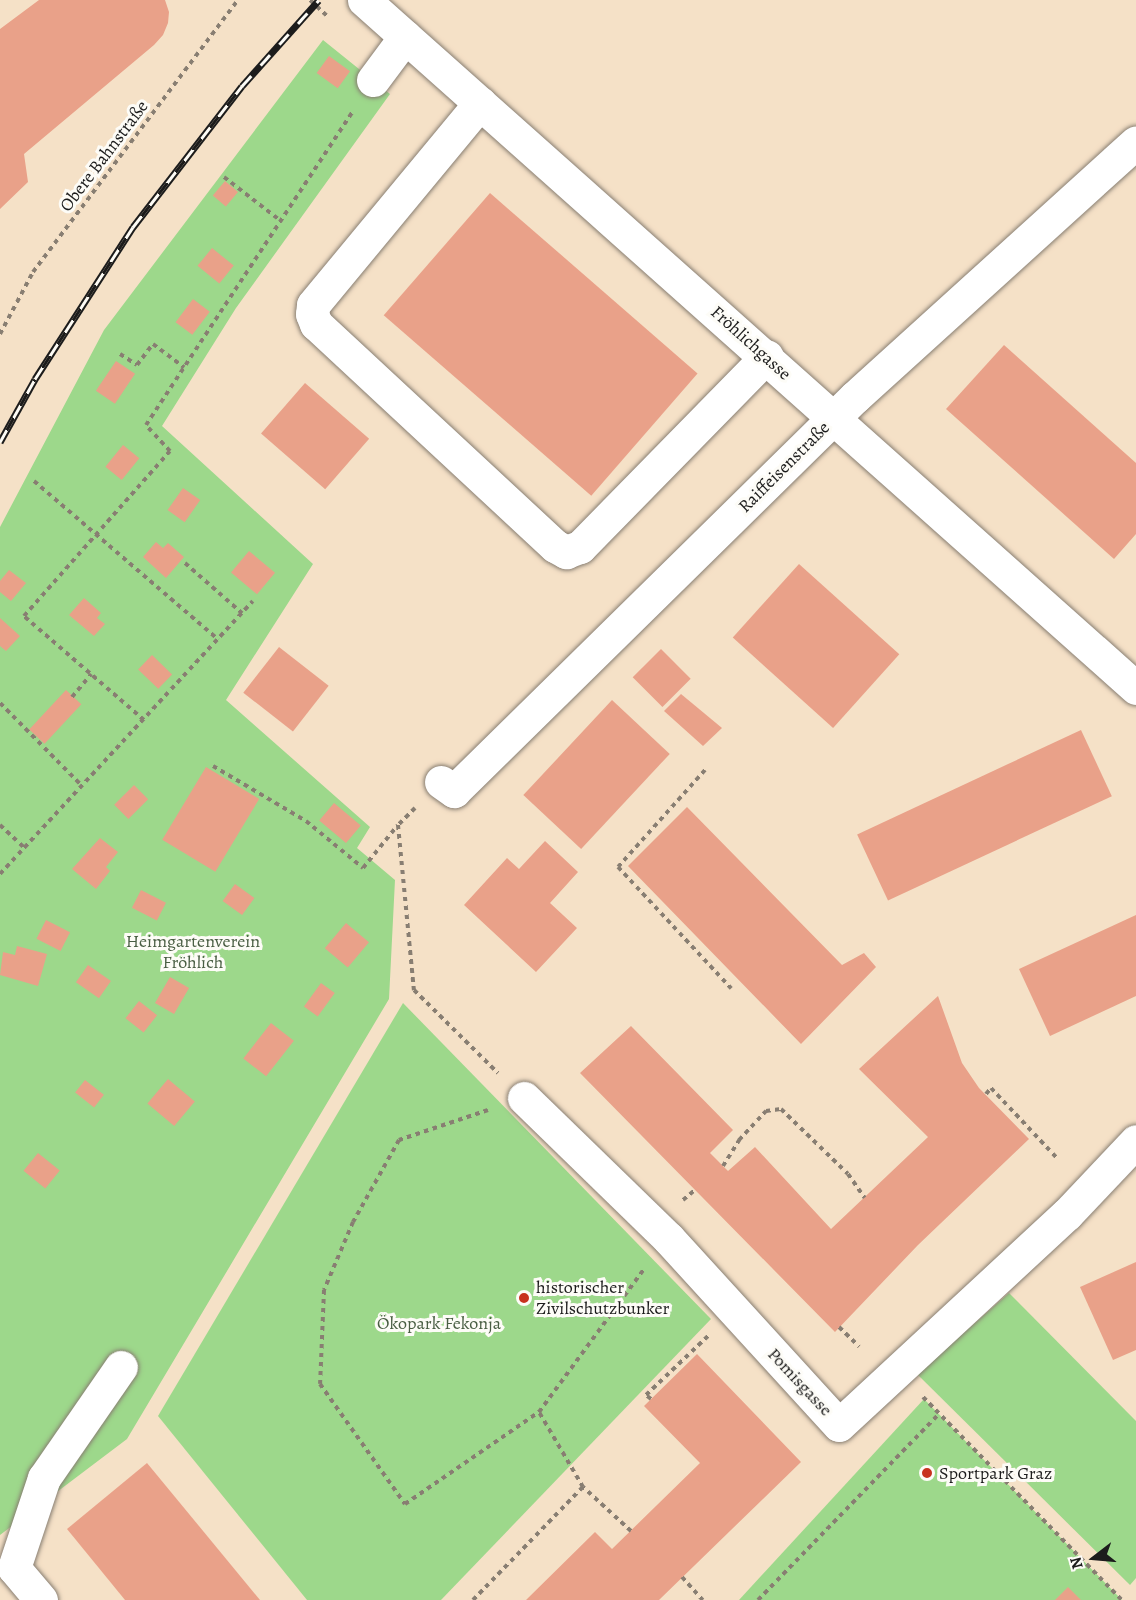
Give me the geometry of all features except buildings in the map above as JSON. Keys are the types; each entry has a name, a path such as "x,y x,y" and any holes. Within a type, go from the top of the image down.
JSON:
{"street":[{"name":"Fröhlichgasse","path":"364,0 767,356 833,418 1136,688"},
{"path":"373,80 405,37"},
{"path":"480,103 313,305 312,314 316,324 555,546 566,552 580,547 767,356"},
{"name":"Raiffeisenstraße","path":"441,782 454,792 833,418 1136,142"},
{"name":"Pomisgasse","path":"524,1098 668,1238 839,1425 1067,1214 1136,1141"},
{"path":"41,1600 14,1568 44,1478 120,1367"}],"path":[{"name":"Obere Bahnstraße","path":"0,334 33,272 238,0"},
{"path":"144,720 24,616 170,452 146,425 373,80"},
{"path":"224,177 281,221"},
{"path":"120,354 137,365 153,344 184,367"},
{"path":"34,481 218,639"},
{"path":"185,563 242,613"},
{"path":"0,874 253,601"},
{"path":"72,697 91,674"},
{"path":"0,703 82,786"},
{"path":"213,766 306,820 363,868 398,825 441,782"},
{"path":"705,770 618,867 731,988"},
{"path":"0,825 24,848"},
{"path":"398,825 414,990 524,1098 399,1140 353,1222 324,1290 320,1384 405,1504 539,1412 668,1238"},
{"path":"986,1094 992,1088 1058,1159"},
{"path":"723,1166 739,1140 766,1111 781,1109 848,1174 865,1198"},
{"path":"651,1399 646,1395 734,1310"},
{"path":"840,1327 859,1346"},
{"path":"896,1372 1122,1600"},
{"path":"539,1412 583,1486 631,1531"},
{"path":"758,1600 939,1414"},
{"path":"473,1600 583,1486"},
{"path":"682,1577 704,1600"}],"green space":[{"name":"Heimgartenverein Fröhlich","path":"323,40 390,94 236,308 162,426 313,564 226,700 370,827 357,848 395,880 389,999 127,1439 0,1535 0,527 104,330"},
{"name":"Ökopark Fekonja","path":"403,1003 711,1319 441,1600 307,1600 158,1416"},
{"path":"1009,1293 1136,1421 1136,1578 1130,1585 917,1374"},
{"name":"Sportpark Graz","path":"924,1399 1122,1600 739,1600"}],"railway":[{"path":"0,442 35,379 133,227 242,86 319,0"}],"place":[{"name":"historischer Zivilschutzbunker","path":"524,1298"},
{"name":"Sportpark Graz","path":"927,1473"}]}
